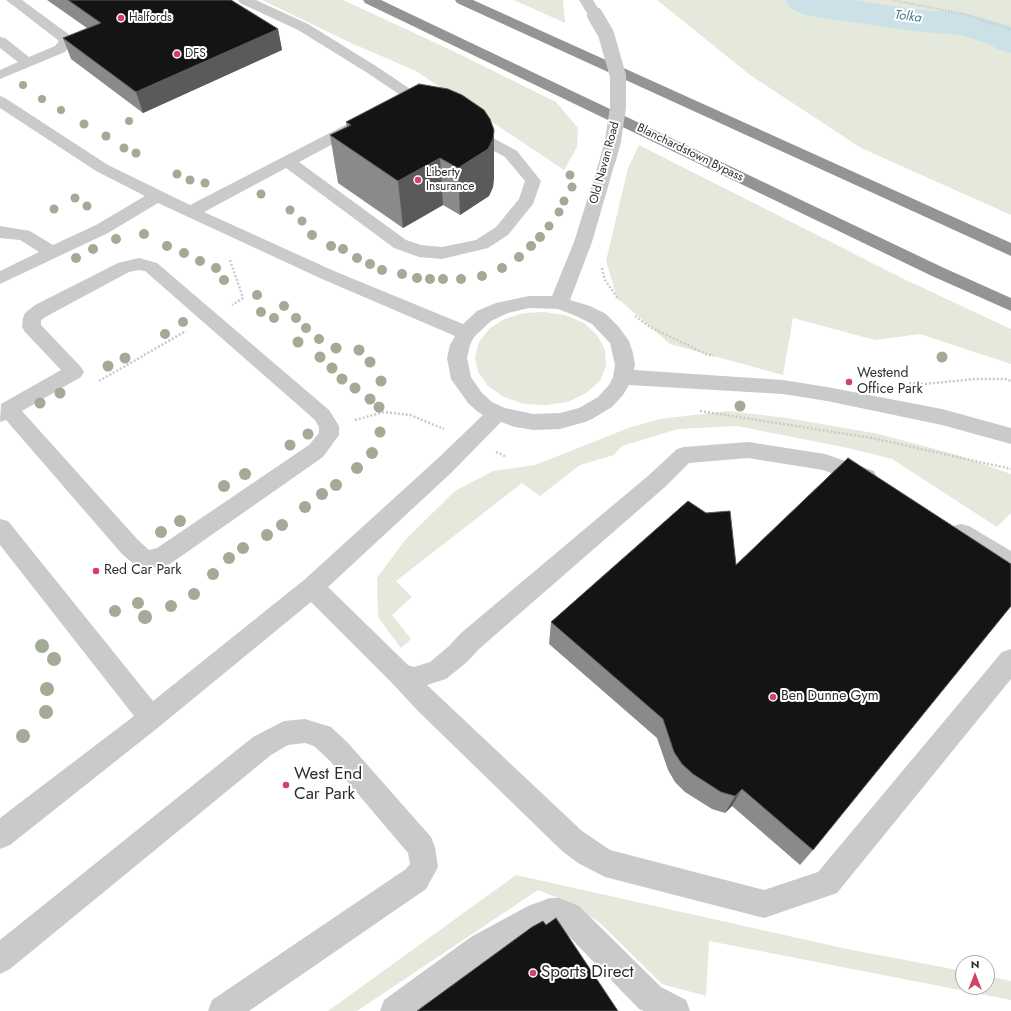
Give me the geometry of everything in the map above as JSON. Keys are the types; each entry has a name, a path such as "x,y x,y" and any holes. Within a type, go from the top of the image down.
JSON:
{"highway":[{"name":"Blanchardstown Bypass","path":"370,0 938,272 1011,305"},
{"path":"462,0 1011,250"},
{"path":"477,0 678,91 902,200"}],"street":[{"path":"0,75 60,49 65,44 66,39 13,0"},
{"path":"245,0 303,27 371,69 404,100 448,119 511,154 533,181 527,200 502,231 482,244 442,253 419,251 400,244 287,161"},
{"name":"Old Navan Road","path":"559,304 583,242 613,141 618,107 618,76 613,56 606,34 586,0"},
{"path":"0,41 28,63"},
{"path":"0,101 102,168 190,212 328,275 466,333"},
{"path":"190,212 369,118"},
{"path":"0,278 51,252 102,229 158,196"},
{"path":"0,232 24,235 51,252"},
{"path":"140,264 151,267 211,317 322,415 329,426 329,435 316,451 162,557 146,560 130,547 4,411 74,372 32,327 32,318 42,310 124,267 140,264"},
{"path":"529,302 559,304 583,311 599,319 611,330 619,341 623,352 625,365 622,377 616,390 604,402 584,414 560,421 533,422 515,419 485,407 475,398 461,379 457,358 460,345 466,333 484,316 502,308 529,302"},
{"path":"622,377 783,387 942,417 1011,436"},
{"path":"0,834 152,718 312,587 443,467 498,413"},
{"path":"401,675 414,678 437,671 458,654 470,640 657,481 684,454 748,450 825,462 864,476 884,488"},
{"path":"944,523 1011,562"},
{"path":"0,528 152,718"},
{"path":"312,587 401,675 433,709 572,841 588,854 605,863 764,904 827,883 1011,660"},
{"path":"0,959 262,746 284,733 305,731 322,736 339,752 422,847 424,866 416,879 223,1011"},
{"path":"395,1011 481,947 538,916 550,912 559,912 569,916 650,998 675,1011"}],"path":[{"path":"892,0 964,14 1011,30"},
{"path":"96,383 244,298 230,260"},
{"path":"601,265 605,280 622,304"},
{"path":"632,314 650,327 706,354 721,357"},
{"path":"909,383 924,384 1005,379 1011,381"},
{"path":"700,411 872,438 1011,469"},
{"path":"329,426 384,412 410,415 507,457"}],"shaded area":[{"path":"262,0 343,0 453,51 556,102 578,128 577,147 564,170 416,71 351,43"},
{"path":"514,0 563,0 565,23"},
{"path":"657,0 1011,0 1011,215 861,148 750,75"},
{"path":"639,145 906,280 1011,329 1011,364 920,334 875,340 793,318 783,375 670,344 617,298 606,261 628,168"},
{"path":"544,312 565,315 584,323 597,335 605,350 606,366 600,381 586,393 568,402 546,405 524,404 504,397 488,386 478,372 475,357 479,342 489,329 504,319 524,313"},
{"path":"728,411 787,418 879,434 957,455 1011,474 1011,513 997,527 892,459 848,448 737,426 678,429 622,446 614,455 580,465 540,496 522,483 396,581 412,597 392,615 411,639 401,648 378,617 377,578 405,540 455,491 493,471 535,465 631,427 660,419"},
{"path":"516,875 847,949 955,969 955,989 709,941 706,996 662,984 600,923 573,904 538,890 357,1011 328,1011"},
{"path":"995,978 1011,981 1011,1000 985,995 995,995"}],"building":[{"name":"DFS","path":"68,0 231,0 278,29 136,92 63,38 101,23"},
{"path":"419,84 448,89 462,95 484,110 490,119 494,130 493,139 488,149 458,168 440,158 398,181 330,135 351,125 346,122"},
{"name":"Ben Dunne Gym","path":"848,458 1011,564 1011,606 813,850 742,789 735,796 721,792 693,774 682,764 674,752 663,719 551,622 688,501 706,513 730,511 736,565"},
{"name":"Sports Direct","path":"556,918 618,1011 417,1011 532,927 543,921 546,925"}],"waterway":[{"name":"Tolka","path":"803,0 816,6 914,20 964,24 1003,36 1011,41"}],"place":[{"name":"Halfords","path":"121,18"},
{"name":"DFS","path":"177,54"},
{"name":"Liberty Insurance","path":"418,180"},
{"name":"Westend Office Park","path":"849,382"},
{"name":"Red Car Park","path":"96,571"},
{"name":"Ben Dunne Gym","path":"773,697"},
{"name":"West End Car Park","path":"286,785"},
{"name":"Sports Direct","path":"533,973"}]}
